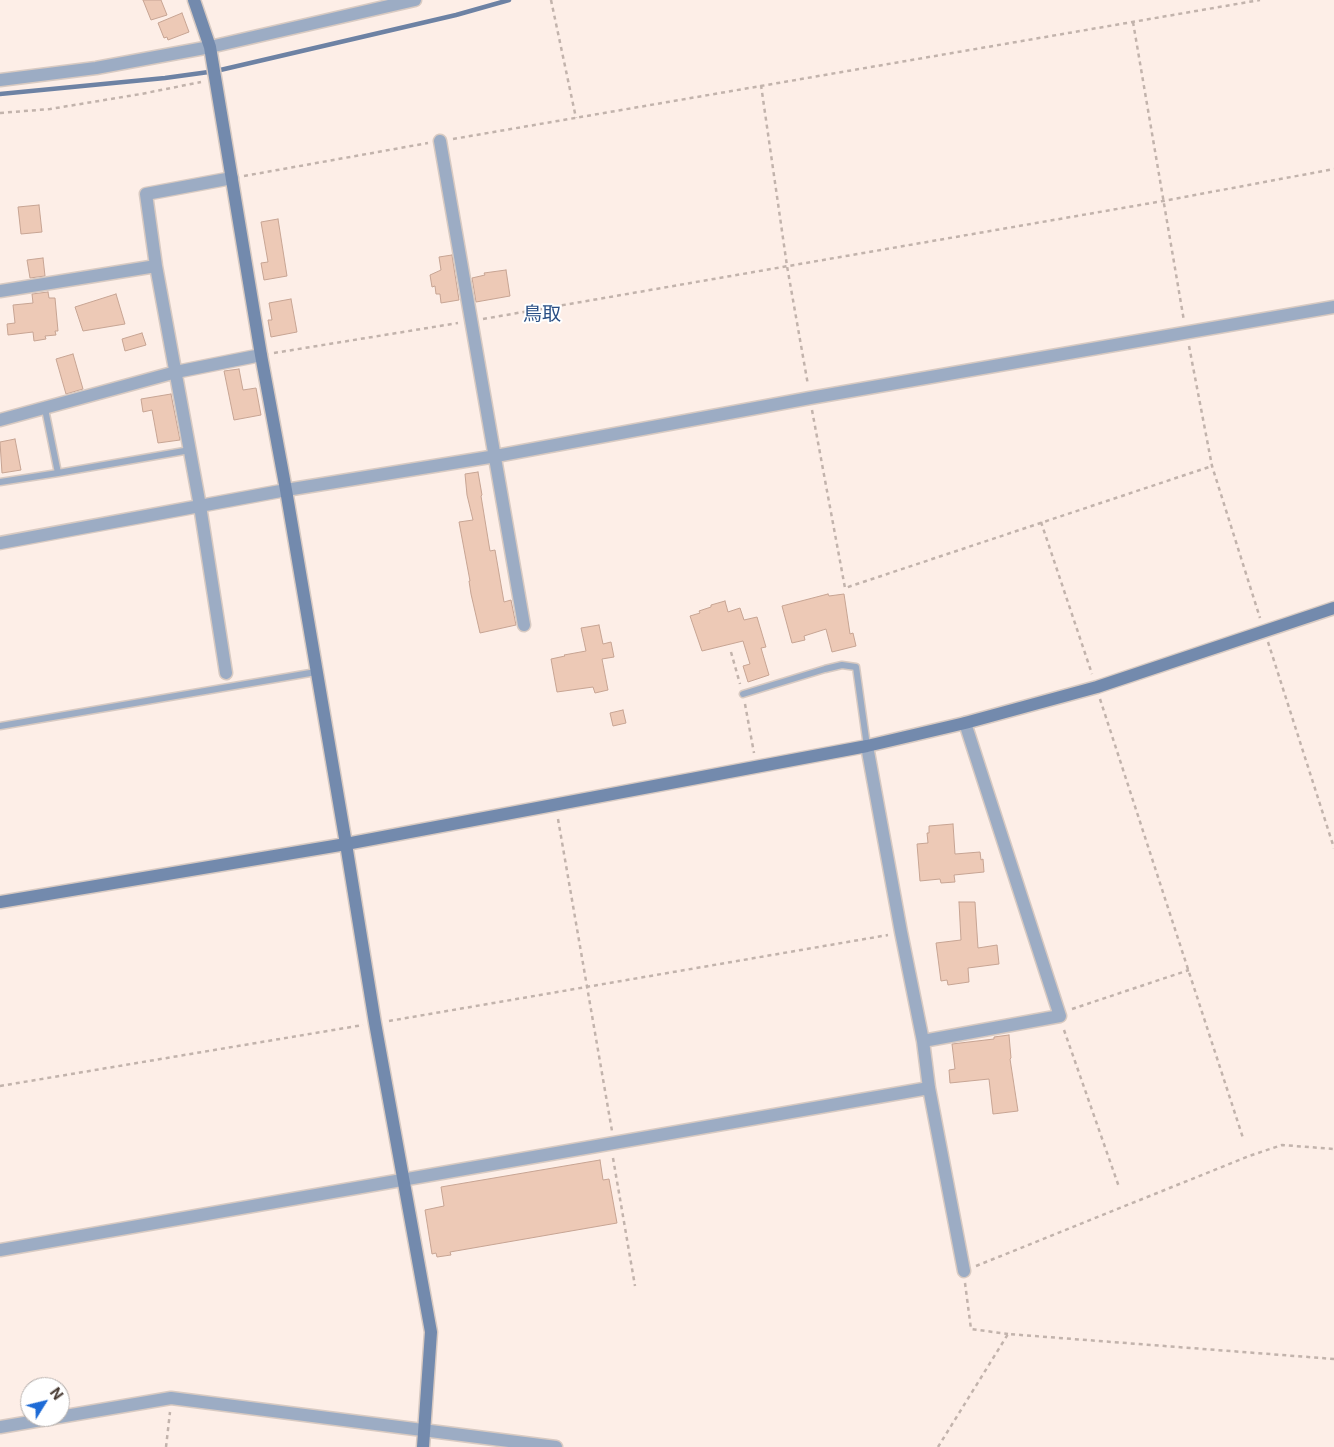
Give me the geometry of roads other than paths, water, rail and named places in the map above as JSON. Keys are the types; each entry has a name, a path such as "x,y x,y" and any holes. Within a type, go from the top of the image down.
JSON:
{"street":[{"path":"194,0 210,47 375,1024 430,1332 426,1431 423,1447"},
{"path":"0,80 96,68 210,47 416,0"},
{"path":"440,141 524,625"},
{"path":"226,673 200,506 156,266 146,194 232,178"},
{"path":"0,291 156,266"},
{"path":"0,543 286,490 496,456 810,398 1334,307"},
{"path":"0,420 176,372 261,355"},
{"path":"0,902 346,844 867,746 965,724 1096,687 1334,608"},
{"path":"923,1040 1059,1015 965,724"},
{"path":"867,746 923,1040 929,1088 964,1271"},
{"path":"0,1250 929,1088"},
{"path":"0,1427 171,1398 556,1447"}],"lane":[{"path":"45,409 58,473"},
{"path":"0,482 190,450"},
{"path":"743,694 842,665 856,667 867,746"},
{"path":"0,726 316,672"}],"waterway":[{"path":"0,94 165,78 216,71 456,15 509,0"}],"district":[{"name":"鳥取","path":"542,314"}]}
